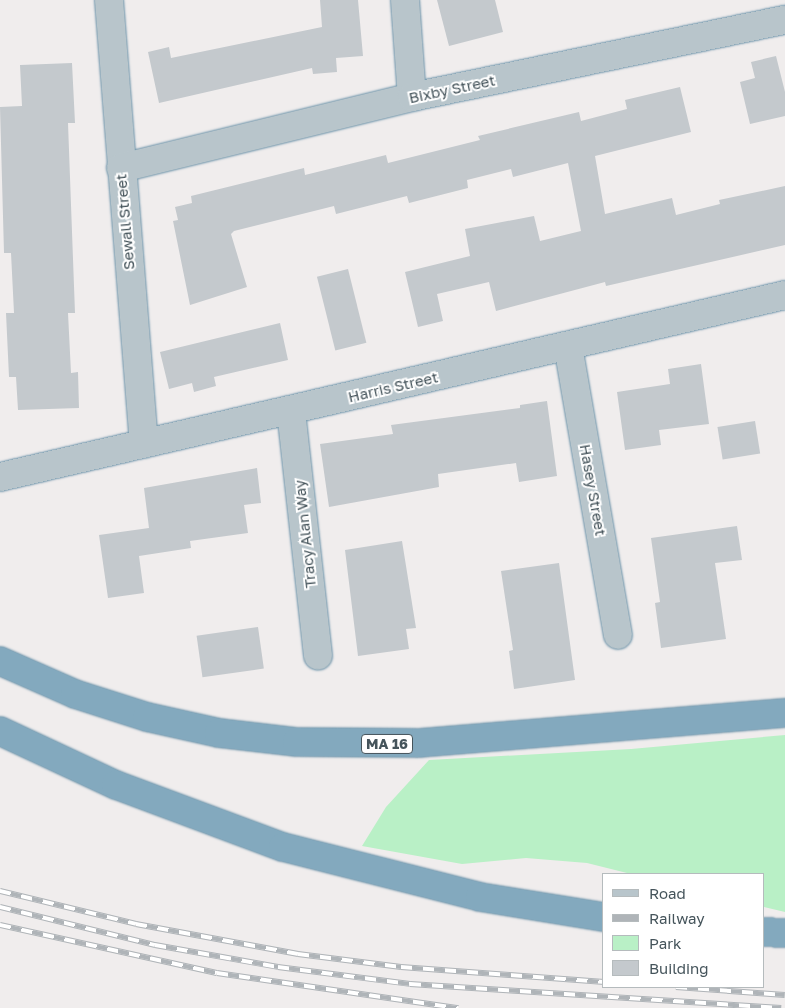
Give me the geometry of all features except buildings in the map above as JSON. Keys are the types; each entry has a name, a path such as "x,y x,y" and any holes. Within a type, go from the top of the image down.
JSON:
{"highway":[{"name":"MA 16","path":"0,661 75,694 147,718 219,733 297,742 436,742 785,713"},
{"path":"0,731 116,786 283,847 480,897 602,918"},
{"path":"765,932 785,933"}],"street":[{"name":"Sewall Street","path":"109,0 120,168 144,444"},
{"path":"405,0 412,97"},
{"name":"Bixby Street","path":"120,168 412,97 785,20"},
{"name":"Harris Street","path":"0,477 291,411 785,294"},
{"name":"Hasey Street","path":"568,346 618,634"},
{"name":"Tracy Alan Way","path":"291,411 318,656"}],"green space":[{"path":"785,735 785,912 765,907 765,873 627,873 587,863 526,858 462,864 362,846 386,807 429,760 631,749"}],"railway":[{"path":"0,891 136,924 298,954 401,967 602,982"},
{"path":"0,907 155,945 278,967 410,984 781,1008"},
{"path":"0,925 217,973 458,1008"},
{"path":"690,988 785,995"}]}
